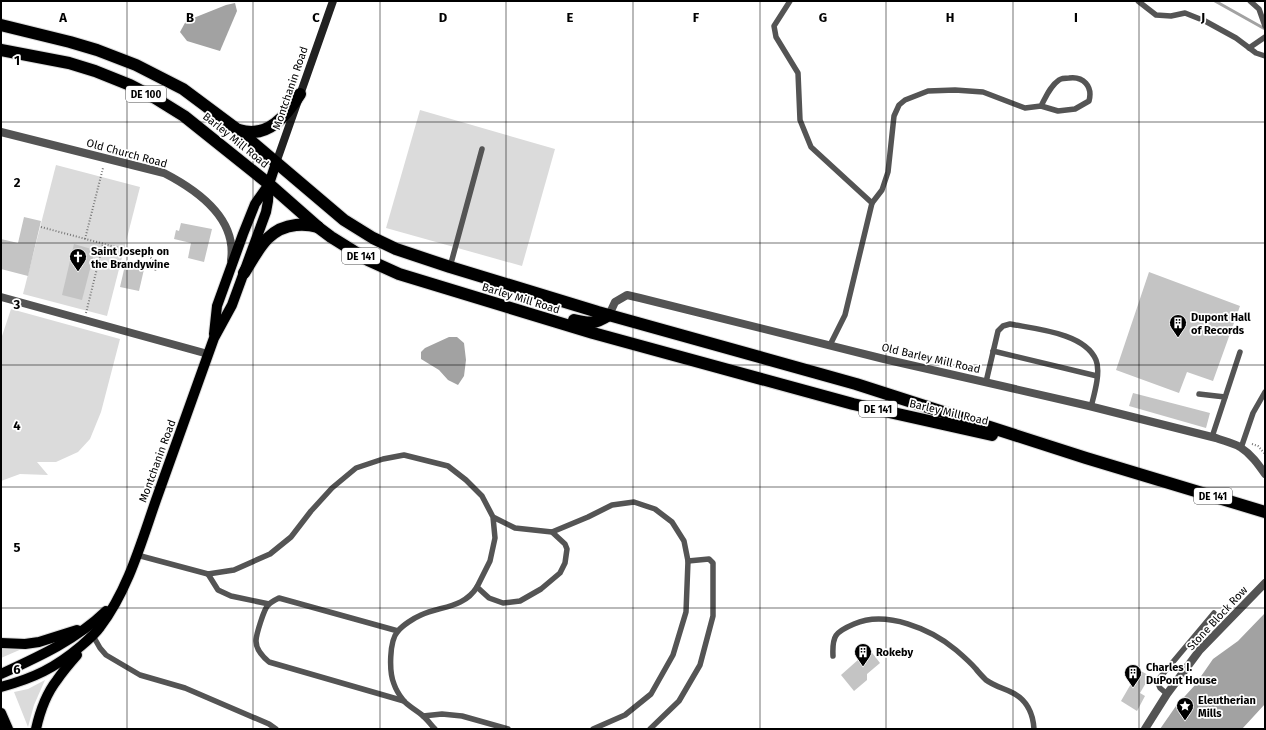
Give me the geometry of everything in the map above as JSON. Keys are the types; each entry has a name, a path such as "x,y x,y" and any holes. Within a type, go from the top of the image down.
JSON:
{"highway":[{"path":"1,21 23,30"},
{"name":"DE 100","path":"1,25 23,30"},
{"name":"Barley Mill Road","path":"23,30 70,42 117,57 152,72 183,89 238,130 327,207 362,231 396,249 608,315 848,382 1086,458 1265,512"},
{"name":"Barley Mill Road","path":"1,50 69,63 95,71 130,85 155,98 184,116 269,184 319,228 354,252 399,274 593,333 853,404 997,436 1086,458"},
{"path":"238,130 245,132 257,132 270,128 284,118 300,94"},
{"path":"244,273 262,244 276,231 290,226 302,225 319,228"},
{"path":"470,296 505,300 568,319 588,323 598,322 608,315"}],"main road":[{"name":"Montchanin Road","path":"1,687 23,681 45,672 65,660 100,628 121,592 137,555 214,338 232,305 266,212 269,184 333,1"},
{"name":"Montchanin Road","path":"214,338 217,306 252,211 258,198 269,184"},
{"name":"Montchanin Road","path":"1,674 60,646 90,626 106,611 121,592"},
{"path":"1,643 25,644 39,642 90,626"},
{"path":"36,729 39,715 56,680 92,636"},
{"path":"1,713 8,729"}],"street":[{"name":"Old Church Road","path":"1,132 164,173 193,189 213,208 224,222 232,242 232,258 228,276"},
{"name":"Old Barley Mill Road","path":"608,315 615,302 627,295 830,345 1091,406 1212,438 1241,448 1253,458 1265,474"},
{"path":"1,297 208,354"},
{"name":"Stone Block Row","path":"1145,729 1167,694 1199,651 1265,583"}],"lane":[{"path":"790,1 774,26 776,37 798,72 800,120 811,147 872,203"},
{"path":"1138,1 1156,15 1171,16 1185,13 1206,21 1236,38 1256,53 1265,56"},
{"path":"1250,1 1262,10 1265,26"},
{"path":"1249,48 1265,37"},
{"path":"830,345 844,315 872,203 882,190 888,172 894,116 899,105 905,100 928,91 955,90 983,92 1025,108 1041,106 1058,111 1075,109 1083,106 1089,101 1091,90 1086,82 1074,77 1061,78 1052,86 1041,106"},
{"path":"450,267 482,148"},
{"path":"986,382 998,331 1003,326 1010,324 1065,336 1086,346 1096,360 1098,369 1091,406"},
{"path":"994,351 1097,376"},
{"path":"1212,438 1240,352"},
{"path":"1241,448 1253,413 1265,392"},
{"path":"1199,394 1225,397"},
{"path":"137,555 208,574 234,570 270,554 291,537 311,511 332,488 356,468 383,458 404,455 448,466 466,480 482,496 493,517 495,538 490,561 473,594 465,600 450,607 420,615 398,631 393,645 390,659 393,683 404,701 423,716 435,729"},
{"path":"493,517 515,528 552,532 612,505 634,502 655,509 672,522 684,541 688,561 686,612 673,655 651,694 624,714 593,729"},
{"path":"477,587 489,598 502,603 520,601 541,589 560,573 565,563 567,549 552,532"},
{"path":"650,729 680,701 700,665 713,616 713,563 709,559 688,561"},
{"path":"208,574 218,590 231,596 269,604"},
{"path":"398,631 279,598 269,604 264,610 256,641 262,657 269,662 404,701"},
{"path":"1167,694 1160,688 1157,681 1214,613"},
{"path":"833,656 832,642 837,633 859,622 882,620 898,621 911,625 941,640 969,662 986,680 1013,693 1023,700 1028,706 1032,715 1034,729"},
{"path":"90,626 92,636 106,655 140,675 185,688 269,724 276,729"},
{"path":"423,716 442,714 462,716 508,729"}],"path":[{"path":"85,239 103,168"},
{"path":"41,227 149,256 157,264 155,271"},
{"path":"85,320 103,244"}],"shaded area":[{"path":"235,3 237,11 220,51 187,41 180,32 186,21 226,5"},
{"path":"420,110 555,149 522,266 386,228"},
{"path":"56,165 140,187 107,316 23,294"},
{"path":"11,309 120,339 101,412 90,439 78,452 56,462 37,462 48,475 20,474 1,481 1,339"},
{"path":"449,337 457,337 464,343 466,360 464,376 458,385 448,380 439,370 421,359 421,352 425,348"},
{"path":"1265,613 1265,704 1242,729 1160,729 1176,706 1195,685 1213,659 1238,641"},
{"path":"1,647 24,648 1,658"},
{"path":"45,680 34,705 28,727 14,692 28,689"}],"building":[{"path":"24,217 41,221 28,276 1,269 1,239 18,243"},
{"path":"181,223 212,229 204,262 188,258 191,243 174,239 176,230 179,231"},
{"name":"Saint Joseph on the Brandywine","path":"74,244 95,250 82,300 62,295"},
{"path":"126,261 145,265 139,291 120,287"},
{"name":"Dupont Hall of Records","path":"1149,272 1240,306 1213,381 1187,372 1179,393 1116,370"},
{"path":"1133,393 1210,413 1206,428 1129,406"},
{"name":"Rokeby","path":"866,645 880,663 867,674 867,680 854,691 841,675 859,659 856,655"},
{"name":"Charles I. DuPont House","path":"1139,670 1150,676 1140,693 1145,696 1137,711 1121,701"}],"waterway":[{"path":"1215,1 1265,29"}],"place":[{"name":"Saint Joseph on the Brandywine","path":"78,272"},
{"name":"Dupont Hall of Records","path":"1178,338"},
{"name":"Rokeby","path":"863,667"},
{"name":"Charles I. DuPont House","path":"1133,688"},
{"name":"Eleutherian Mills","path":"1185,721"}]}
